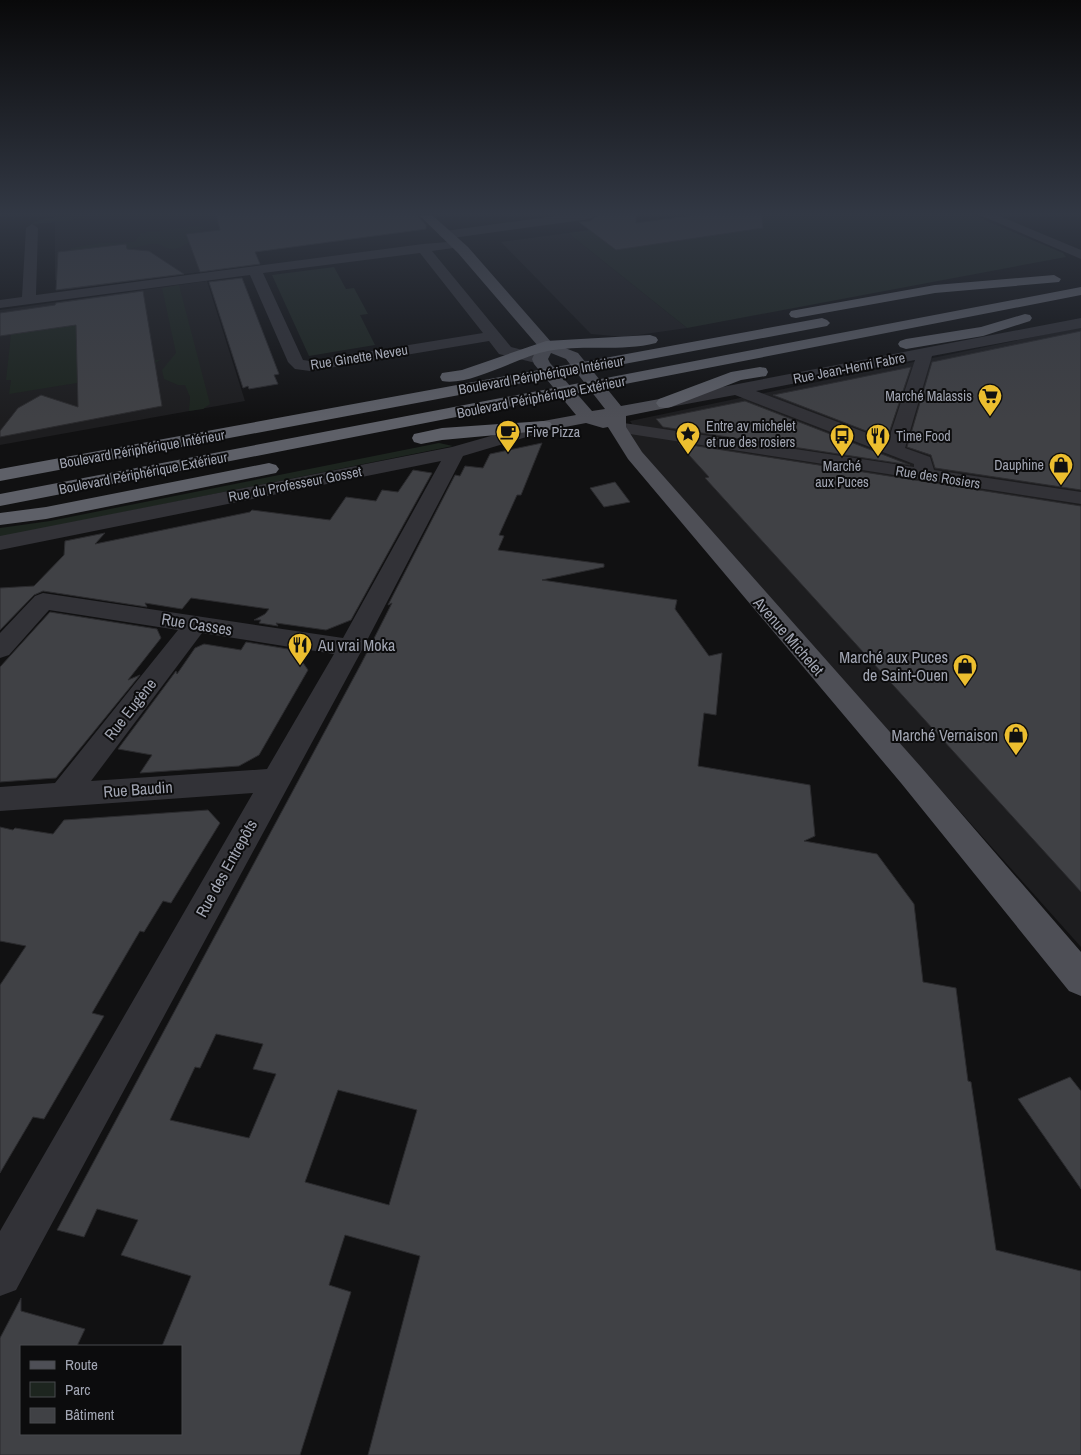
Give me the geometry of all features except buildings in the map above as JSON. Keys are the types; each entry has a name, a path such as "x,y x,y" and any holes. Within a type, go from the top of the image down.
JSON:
{"highway":[{"path":"235,415 465,374 517,356 642,341 935,289 1008,283"},
{"name":"Boulevard Périphérique Intérieur","path":"0,475 1033,283"},
{"path":"665,403 737,376 983,331 1047,310 1081,292"},
{"name":"Boulevard Périphérique Extérieur","path":"0,500 585,389 1081,292"},
{"path":"108,437 216,418"},
{"path":"403,442 442,434 544,426"},
{"path":"0,458 24,453"},
{"path":"0,519 46,512 288,465"}],"main road":[{"path":"486,283 543,353 588,418 617,420"},
{"name":"Avenue Michelet","path":"543,353 572,356 617,420 635,455 758,600 911,775 1081,979"},
{"name":"Rue Jean-Henri Fabre","path":"617,420 665,403"},
{"name":"Rue du Professeur Gosset","path":"544,426 588,418"}],"street":[{"path":"29,300 30,283"},
{"path":"0,304 158,283"},
{"name":"Rue Ginette Neveu","path":"262,283 296,362 301,366 492,336"},
{"path":"443,283 479,319 505,352 517,356"},
{"path":"456,314 479,319"},
{"name":"Rue Jean-Henri Fabre","path":"665,403 923,359 1081,323"},
{"path":"895,450 923,359"},
{"path":"740,390 923,461 924,474"},
{"name":"Rue des Rosiers","path":"617,420 924,474 1081,498"},
{"name":"Rue du Professeur Gosset","path":"0,543 452,457 544,426"},
{"name":"Rue des Entrepôts","path":"0,1274 350,648 452,457"},
{"name":"Rue Casses","path":"0,649 43,602 350,648"},
{"name":"Rue Eugène","path":"64,794 196,624"},
{"name":"Rue Baudin","path":"0,799 276,780"}],"shaded area":[{"path":"64,283 118,283 64,290"},
{"path":"193,283 208,283 245,401 0,445 0,310"},
{"path":"541,283 631,283 687,328 624,337 591,334"},
{"name":"Marché aux Puces de Saint-Ouen","path":"1081,327 1081,947 617,427 632,424 630,421"}],"green space":[{"path":"276,283 343,283 346,289 354,288 368,314 360,315 375,345 309,356"},
{"path":"631,283 928,283 687,328"},
{"path":"179,285 210,404 203,409 189,411 190,397 185,385 178,385 164,379 162,370 176,353 162,288"},
{"path":"76,325 117,368 162,359 153,364 77,383 9,394 11,380 6,380 11,334"},
{"path":"439,443 453,446 0,537 0,528 50,521"}],"place":[{"name":"Marché Malassis","path":"990,417"},
{"name":"Five Pizza","path":"508,453"},
{"name":"Entre av michelet et rue des rosiers","path":"688,455"},
{"name":"Marché aux Puces","path":"842,457"},
{"name":"Time Food","path":"878,457"},
{"name":"Dauphine","path":"1061,486"},
{"name":"Au vrai Moka","path":"300,666"},
{"name":"Marché aux Puces de Saint-Ouen","path":"965,687"},
{"name":"Marché Vernaison","path":"1016,756"}]}
